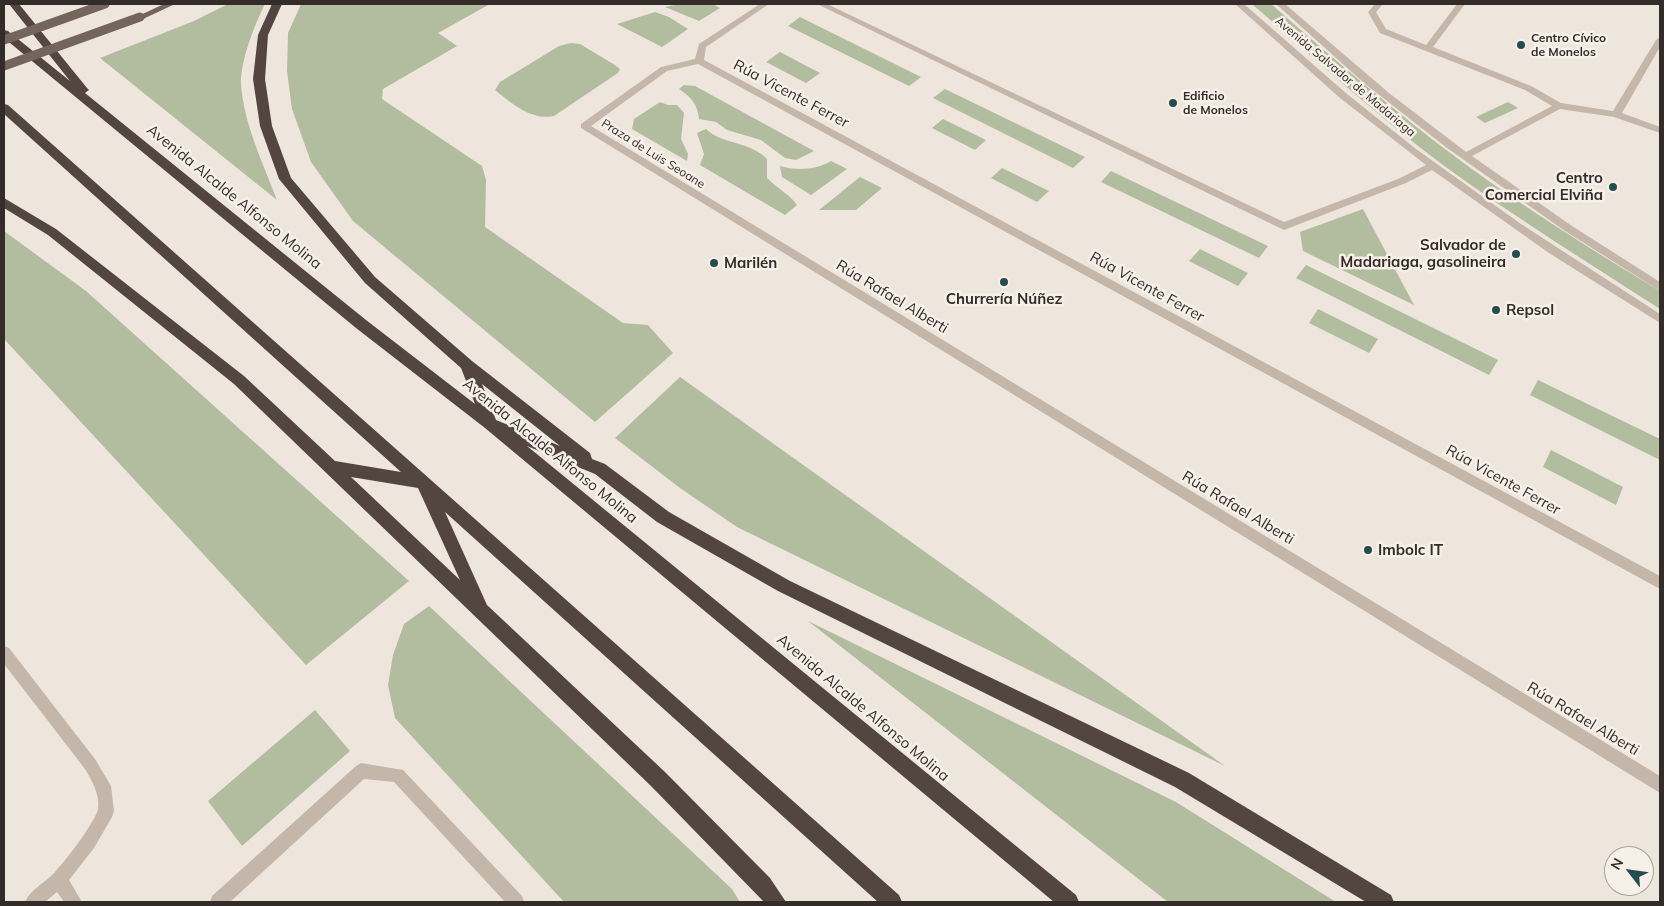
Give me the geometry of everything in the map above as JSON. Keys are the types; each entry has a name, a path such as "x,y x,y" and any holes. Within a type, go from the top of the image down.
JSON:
{"highway":[{"path":"14,4 103,115"},
{"path":"277,4 263,35 259,79 266,126 285,179 370,280 467,365 663,518 784,586 1182,780 1384,902"},
{"name":"Avenida Alcalde Alfonso Molina","path":"4,33 361,324 490,424 1069,902"},
{"path":"4,108 892,902"},
{"path":"4,202 52,232 239,380 658,779 763,884 776,902"},
{"path":"467,365 490,424 600,469"},
{"path":"329,467 423,482"},
{"path":"423,482 484,612"}],"main road":[{"path":"4,40 105,4"},
{"path":"4,66 171,4"}],"street":[{"path":"698,61 702,46 765,4"},
{"path":"821,4 1284,226 1402,181 1433,166"},
{"name":"Avenida Salvador de Madariaga","path":"1239,4 1355,106 1433,166 1527,232 1660,319"},
{"name":"Avenida Salvador de Madariaga","path":"1280,4 1361,75 1464,156 1577,234 1660,286"},
{"path":"1379,4 1372,12 1383,31 1528,88 1559,106 1616,114 1660,130"},
{"path":"1428,48 1461,4"},
{"path":"1616,114 1660,40"},
{"name":"Praza de Luis Seoane","path":"698,61 664,69 584,126 798,259"},
{"name":"Rúa Vicente Ferrer","path":"698,61 1660,583"},
{"path":"1464,156 1559,106"},
{"name":"Rúa Rafael Alberti","path":"798,259 1660,785"},
{"path":"4,653 90,764 103,786 106,810 88,842 59,880 33,902"},
{"path":"218,902 361,771 398,775 516,902"},
{"path":"59,880 74,902"}],"green space":[{"path":"228,4 265,4 246,54 241,75 241,85 250,129 277,200 100,58 194,21"},
{"path":"301,4 490,4 438,33 457,46 383,89 382,99 482,166 486,180 485,227 623,323 648,325 673,353 595,422 353,221 311,162 292,109 287,71 288,33"},
{"path":"679,4 713,4 720,8 699,21 665,7"},
{"path":"1252,4 1271,4 1388,104 1461,161 1559,228 1660,291 1660,309 1523,221 1443,165 1369,106"},
{"path":"655,12 669,17 688,29 662,47 617,24"},
{"path":"800,17 921,77 909,86 788,26"},
{"path":"571,43 580,44 615,65 620,69 618,73 554,116 538,116 522,110 495,90 500,82 559,46"},
{"path":"780,52 820,73 806,83 766,62"},
{"path":"684,85 695,86 814,151 796,160 785,158 761,140 727,130 716,122 699,119 693,102 679,89"},
{"path":"945,89 1085,157 1073,168 933,98"},
{"path":"660,102 668,105 677,105 684,113 681,139 688,154 687,161 632,129 634,119"},
{"path":"1508,102 1518,108 1485,123 1476,117"},
{"path":"943,119 986,140 975,150 932,128"},
{"path":"706,129 720,138 760,153 767,159 767,178 797,205 785,215 700,165 704,154 697,133"},
{"path":"831,161 847,169 811,195 782,177 780,166 806,169"},
{"path":"1002,168 1049,191 1037,202 991,178"},
{"path":"1111,171 1268,246 1259,258 1101,182"},
{"path":"860,177 882,188 856,210 819,210"},
{"path":"1363,209 1414,305 1303,251 1300,232"},
{"path":"4,231 86,291 409,581 306,665 4,339"},
{"path":"1200,249 1248,273 1238,286 1189,261"},
{"path":"1306,265 1498,360 1489,375 1296,278"},
{"path":"1318,309 1378,339 1369,353 1309,323"},
{"path":"680,377 1225,766 737,527 680,488 615,438"},
{"path":"1538,380 1660,439 1660,460 1530,395"},
{"path":"1551,450 1623,487 1616,505 1543,467"},
{"path":"429,606 732,889 740,902 564,902 395,718 388,685 393,655 404,624"},
{"path":"808,621 1176,802 1336,902 1168,902"},
{"path":"315,710 350,751 242,846 208,801"}],"place":[{"name":"Centro Cívico de Monelos","path":"1521,45"},
{"name":"Edificio de Monelos","path":"1173,103"},
{"name":"Centro Comercial Elviña","path":"1613,187"},
{"name":"Salvador de Madariaga, gasolineira","path":"1516,254"},
{"name":"Marilén","path":"714,263"},
{"name":"Churrería Núñez","path":"1004,282"},
{"name":"Repsol","path":"1496,310"},
{"name":"Imbolc IT","path":"1368,550"}]}
